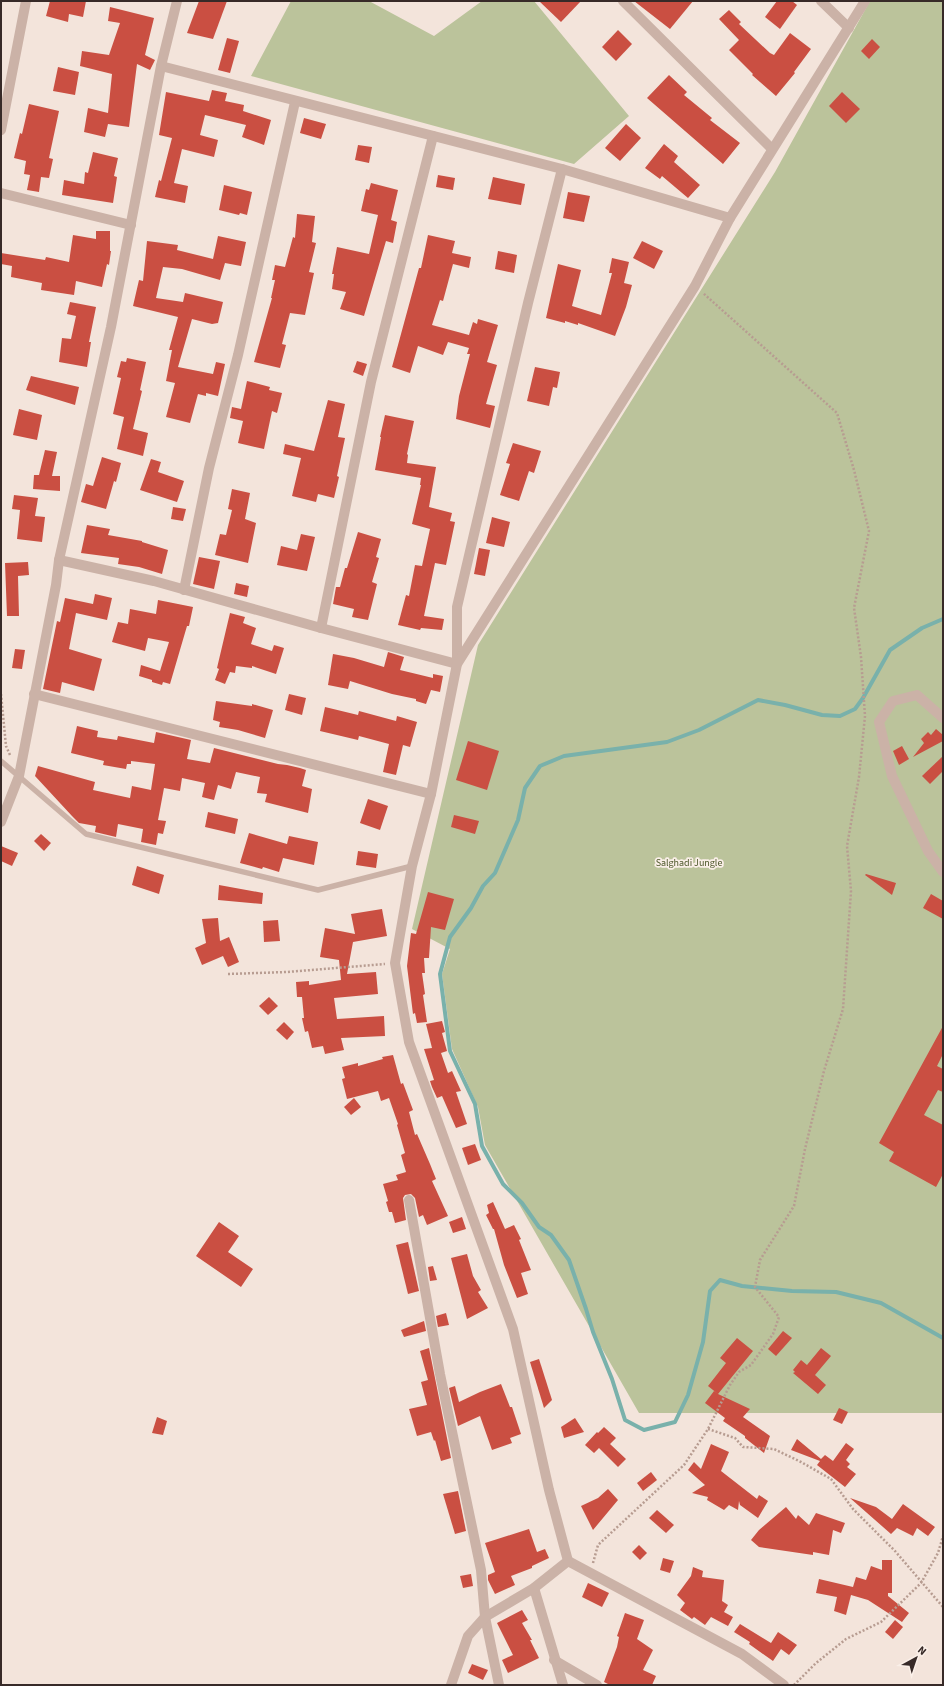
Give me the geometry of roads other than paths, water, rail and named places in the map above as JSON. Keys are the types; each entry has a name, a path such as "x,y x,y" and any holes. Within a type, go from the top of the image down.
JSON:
{"street":[{"path":"1,130 5,81 26,1"},
{"path":"1,822 19,776 56,585 59,560 111,327 161,66 177,1"},
{"path":"624,1 772,149"},
{"path":"821,1 849,28"},
{"path":"457,664 695,286 730,218 865,1"},
{"path":"161,66 295,102 562,169 730,218"},
{"path":"184,590 209,468 238,355 295,102"},
{"path":"321,628 371,382 433,136"},
{"path":"562,169 528,303 457,607 457,664 431,794 412,866 395,963 409,1042 513,1329 549,1490 568,1561 742,1654 784,1685"},
{"path":"1,193 130,225"},
{"path":"59,560 154,581 321,628 457,664"},
{"path":"34,694 431,794"},
{"path":"943,718 917,694 893,701 879,722 892,776 928,851 943,872"},
{"path":"409,1200 440,1374 481,1570 484,1617 500,1685"},
{"path":"450,1685 468,1636 484,1617 534,1588 568,1561"},
{"path":"534,1588 554,1660 563,1685"},
{"path":"554,1660 597,1685"}],"lane":[{"path":"1,761 86,834 318,890 412,866"}],"waterway":[{"path":"943,619 922,628 890,650 863,698 855,709 840,716 822,715 785,705 758,700 699,730 667,742 564,756 540,766 525,788 518,820 495,873 483,886 471,908 450,937 440,974 450,1051 475,1104 482,1146 503,1184 522,1203 539,1227 551,1235 569,1260 593,1332 612,1379 625,1420 644,1430 675,1422 688,1395 703,1342 710,1291 720,1280 742,1286 792,1291 836,1292 881,1303 943,1338"}],"park label":[{"name":"Salghadi Jungle","path":"689,862"}]}
